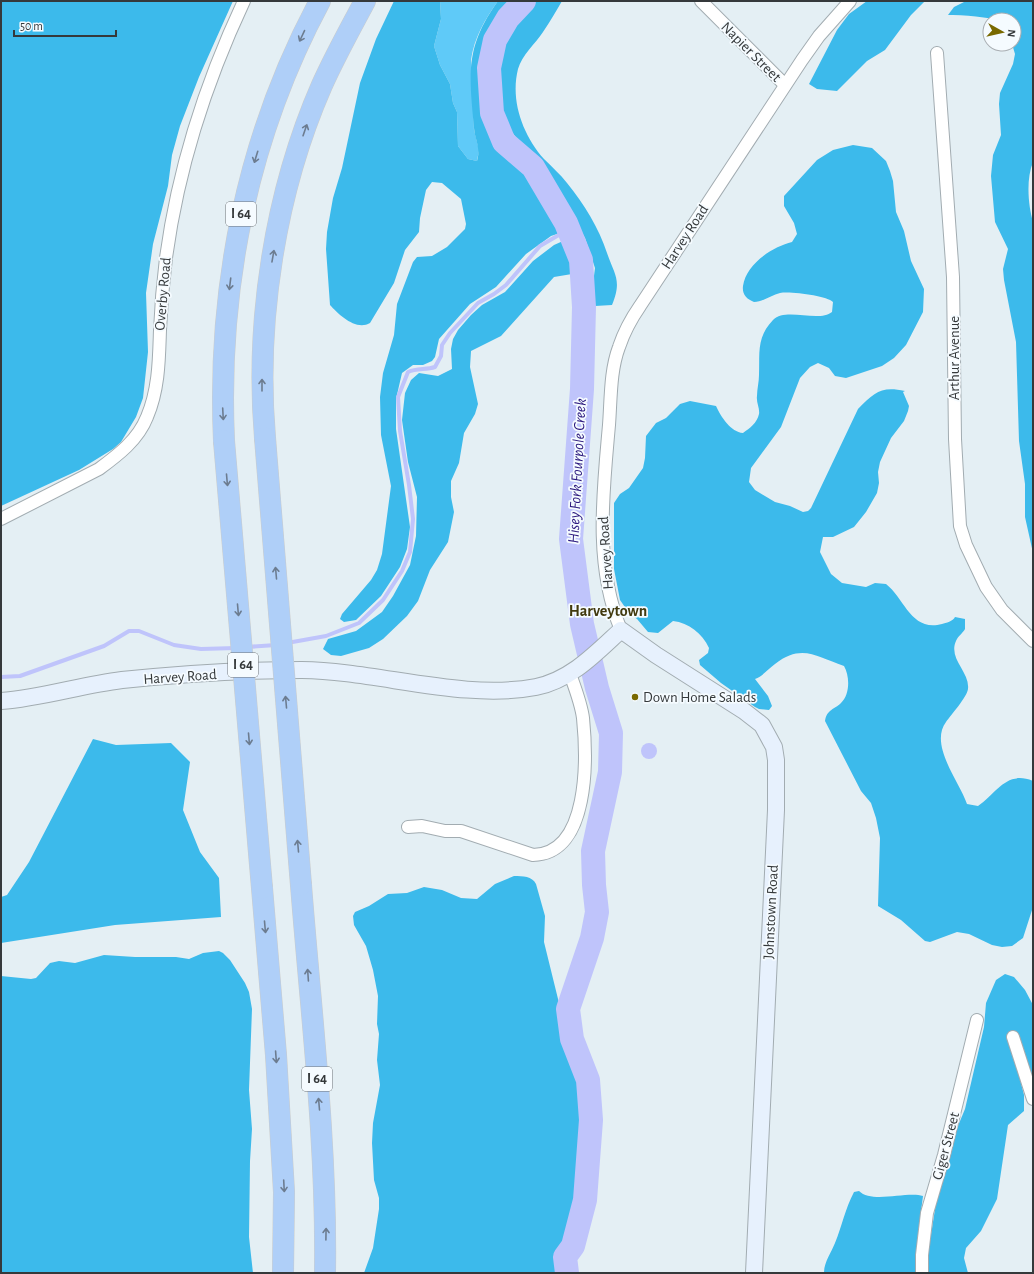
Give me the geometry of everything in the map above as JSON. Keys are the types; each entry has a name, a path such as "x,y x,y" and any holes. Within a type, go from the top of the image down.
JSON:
{"highway":[{"name":"I 64","path":"283,1273 284,1185 276,1055 224,441 223,357 226,310 233,259 242,211 254,162 269,115 286,70 320,1"},
{"name":"I 64","path":"325,1273 326,1228 321,1131 265,438 262,391 264,321 279,225 304,131 325,80 365,1"}],"street":[{"name":"Overby Road","path":"1,519 99,469 125,448 138,434 147,417 156,385 166,257 179,188 205,97 244,1"},
{"name":"Napier Street","path":"701,1 784,85"},
{"name":"Harvey Road","path":"1,701 122,680 217,674 328,671 460,688 520,690 538,687 556,681 574,670 601,648 620,630 610,602 607,588 603,524 611,394 613,372 619,346 630,322 640,306 784,85 819,36 850,1"},
{"name":"Arthur Avenue","path":"937,53 953,277 955,439 960,526 966,545 986,587 1002,610 1033,641"},
{"name":"Johnstown Road","path":"620,630 656,656 744,711 762,726 774,747 776,760 776,810 754,1273"},
{"path":"408,827 422,826 445,831 461,831 533,855 542,854 560,846 568,838 576,818 584,772 582,717 574,670"},
{"name":"Giger Street","path":"922,1273 922,1255 927,1213 944,1155 977,1020"},
{"path":"1012,1037 1033,1099"}],"shaded area":[{"path":"1,1 233,1 199,77 180,126 172,155 168,186 153,244 146,293 148,352 143,398 136,417 121,442 113,449 79,470 1,506"},
{"path":"394,1 440,1 441,19 434,46 440,65 450,84 453,103 457,112 458,146 468,159 477,161 478,148 474,128 471,91 472,61 475,47 487,17 498,1 517,1 505,12 485,54 483,69 487,92 489,122 497,140 513,160 551,196 559,219 560,233 551,236 526,254 496,287 470,304 439,339 435,357 432,361 423,365 413,365 402,373 396,399 396,429 410,527 407,549 400,567 381,596 356,620 344,622 340,619 342,614 371,580 377,570 382,554 391,486 381,435 380,397 383,373 394,335 397,304 413,262 417,257 432,256 447,247 465,229 466,224 461,199 442,183 432,182 426,190 420,218 419,232 405,250 394,283 370,323 359,325 348,321 330,305 326,249 327,232 333,198 342,168 360,83 376,39"},
{"path":"440,1 498,1 481,29 472,52 471,60 474,130 479,150 477,161 468,159 458,146 457,112 453,103 450,84 440,65 434,46 441,19"},
{"path":"534,1 562,1 543,32 522,59 518,69 516,93 520,117 524,128 537,150 573,191 600,234 616,278 617,290 612,305 595,306 592,292 595,268 585,238 544,167 528,154 507,125 499,106 501,87 498,62 503,36 521,13"},
{"path":"867,1 925,1 911,15 885,50 867,61 837,91 817,89 809,84 837,30 849,14"},
{"path":"966,1 1033,1 1033,162 1029,176 1028,192 1033,222 1033,553 1025,517 1025,484 1019,441 1016,342 1003,269 1008,249 995,222 991,176 993,155 1001,135 999,104 1000,93 1013,64 1014,52 1022,52 1022,12 982,12 982,17 948,15 954,7"},
{"path":"853,145 872,148 886,161 893,181 896,212 904,231 911,261 924,289 923,312 906,345 894,358 882,366 846,378 835,376 829,368 818,363 810,367 800,378 781,427 751,468 749,482 755,490 775,502 790,506 803,512 808,511 811,508 858,409 869,398 884,390 890,389 905,391 903,392 909,406 908,411 904,421 891,438 880,462 877,493 866,512 854,527 833,537 823,537 820,552 831,574 842,583 866,587 875,583 886,584 893,590 910,613 923,623 931,625 942,624 951,621 955,617 965,619 965,629 957,639 954,648 957,660 966,677 968,689 965,697 946,722 942,731 941,741 947,763 967,804 978,806 1002,784 1016,778 1024,778 1033,781 1033,907 1023,938 1012,946 1002,947 992,945 969,934 957,932 930,942 925,941 901,920 878,906 880,838 876,818 871,803 861,791 825,721 827,714 844,700 846,695 848,680 844,666 810,654 793,654 785,658 755,679 768,696 772,706 769,710 759,709 721,683 700,665 699,660 708,653 709,648 699,633 690,626 673,621 658,633 648,632 637,619 629,613 620,600 614,569 614,503 620,494 629,488 643,468 646,436 656,423 666,418 680,404 690,401 716,406 724,419 734,430 743,433 755,423 759,414 757,398 760,346 764,333 773,320 779,316 786,315 819,316 832,312 833,302 824,298 800,293 780,293 761,301 754,302 745,296 743,286 749,271 761,258 768,252 784,244 792,242 797,234 794,223 784,206 784,196 817,160 833,150"},
{"path":"567,241 575,258 576,262 572,274 554,277 501,336 471,351 470,367 478,404 475,414 464,433 459,463 451,481 451,497 454,512 448,542 430,570 418,601 407,616 383,639 369,648 341,656 331,655 323,649 328,639 356,631 382,612 393,596 410,565 416,536 417,497 408,462 402,420 405,393 411,380 419,373 438,376 452,369 451,349 453,339 458,330 471,315 482,305 505,292 533,261 554,245"},
{"path":"93,739 116,745 171,743 190,762 183,810 200,852 219,878 221,917 115,925 1,943 1,897 7,895 29,862"},
{"path":"649,743 656,748 657,751 652,758 649,759 642,754 641,751 646,744"},
{"path":"514,876 524,876 530,878 536,884 545,916 544,942 559,1003 559,1026 576,1065 587,1117 580,1181 571,1238 560,1256 557,1273 364,1273 373,1248 379,1209 379,1198 374,1180 372,1143 373,1123 380,1085 377,1060 379,1034 377,1024 378,996 373,970 366,946 354,925 353,916 355,912 369,906 388,894 407,893 424,887 442,890 461,898 477,899 495,884"},
{"path":"219,951 230,960 245,983 249,992 252,1009 249,1090 252,1129 249,1237 253,1273 1,1273 1,976 31,979 36,978 50,963 59,961 75,963 104,955 176,957 189,959 203,953"},
{"path":"1005,974 1014,977 1025,990 1033,1005 1033,1088 1017,1067 1024,1095 1024,1111 1008,1125 997,1199 981,1231 966,1248 964,1258 968,1273 927,1273 927,1260 936,1203 953,1138 965,1109 984,1027 986,1003 996,980"},
{"path":"859,1191 872,1197 908,1195 923,1196 915,1273 824,1273 826,1261 835,1243 851,1198 854,1192"}],"waterway":[{"name":"Hisey Fork Fourpole Creek","path":"524,1 508,18 495,40 489,68 492,113 504,142 533,167 566,223 581,260 584,307 582,389 571,539 582,624 597,688 611,733 610,772 593,851 594,885 597,912 592,938 568,1009 572,1039 588,1080 591,1120 585,1200 573,1246 565,1257 567,1273"},
{"path":"287,643 326,636 359,623 383,600 402,571 410,552 413,519 400,431 398,397 408,372 435,367 441,356 442,345 450,333 478,303 506,285 540,246 569,229"},
{"path":"1,677 20,676 104,646 129,631 139,631 174,645 201,649 236,648"},
{"path":"247,647 276,645"}],"place":[{"name":"Down Home Salads","path":"635,697"}],"district":[{"name":"Harveytown","path":"608,611"}]}
